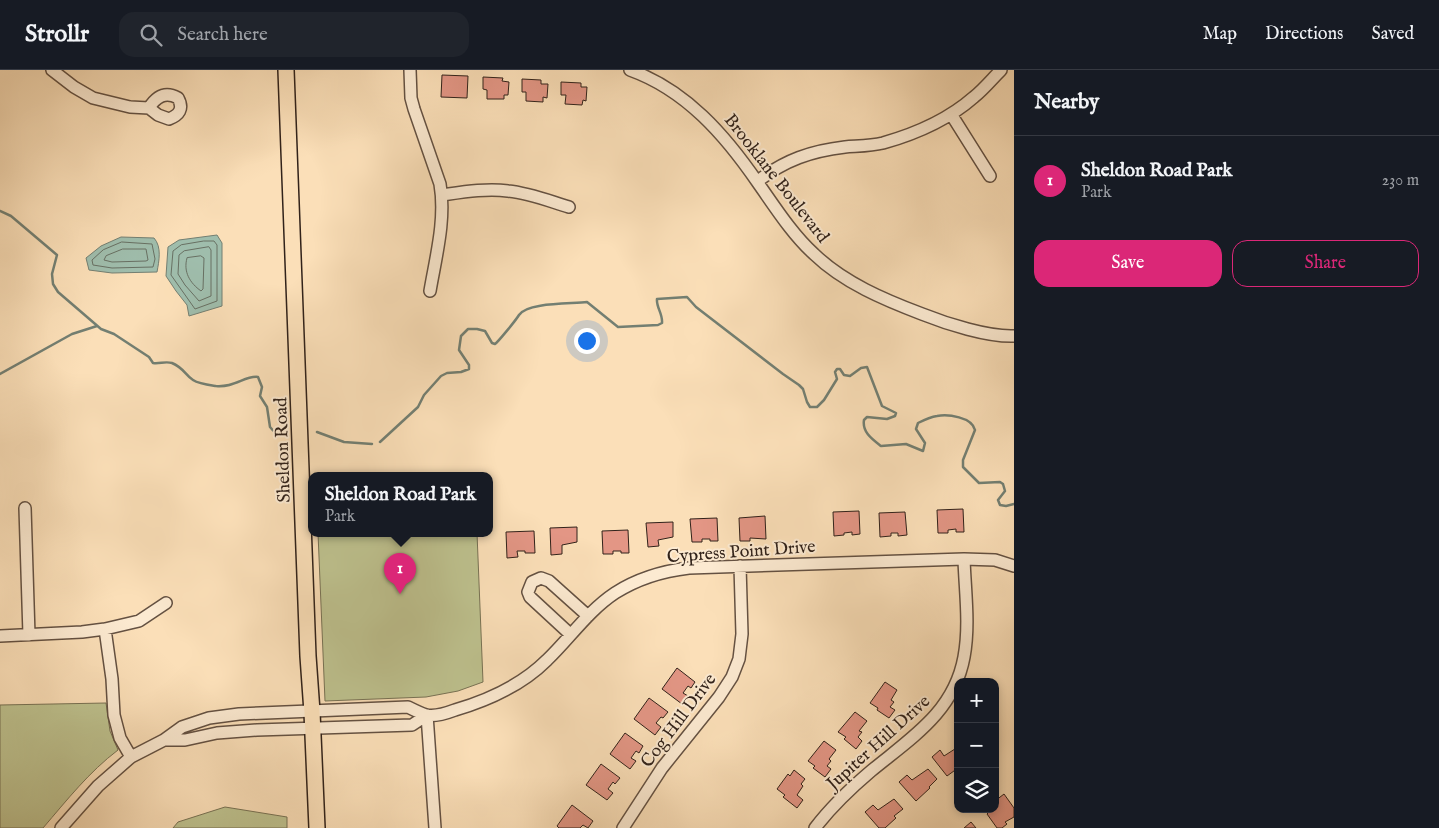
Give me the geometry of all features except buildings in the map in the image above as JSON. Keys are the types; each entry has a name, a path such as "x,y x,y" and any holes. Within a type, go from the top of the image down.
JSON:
{"main road":[{"name":"Sheldon Road","path":"286,70 316,828"}],"street":[{"path":"52,70 74,87 93,98 149,108"},
{"path":"410,70 411,98 442,195 440,230 430,291"},
{"name":"Brooklane Boulevard","path":"630,70 664,86 689,102 712,124 758,181 798,238 838,274 888,300 928,316 991,334 1014,336"},
{"path":"758,181 789,161 808,154 881,143 907,135 952,114 976,96 1001,70"},
{"path":"952,114 990,176"},
{"path":"442,195 507,190 569,206"},
{"path":"25,508 29,635"},
{"name":"Cypress Point Drive","path":"61,828 98,786 131,757 164,740 182,727 208,718 239,714 408,707 427,715 444,714 494,697 547,660 588,616 615,593 639,580 660,573 689,568 964,558 994,560 1014,566"},
{"name":"Jupiter Hill Drive","path":"815,828 845,795 921,731 935,717 949,698 964,660 966,645 964,558"},
{"name":"Cog Hill Drive","path":"623,828 662,768 720,697 732,677 739,659 742,634 740,566"},
{"path":"570,634 530,597 529,587 532,582 541,578 549,581 588,616"},
{"path":"0,636 105,630 139,621 166,603"},
{"path":"105,630 112,679 114,715 120,738 131,757"},
{"path":"427,715 435,828"},
{"name":"Cypress Point Drive","path":"164,740 184,740 217,733 257,730 313,730 412,725 427,715"}],"green space":[{"path":"318,537 477,537 483,682 458,691 426,697 325,701"},
{"path":"106,703 110,731 118,750 88,777 43,828 0,828 0,705"},
{"path":"225,807 287,817 287,828 173,828 178,822"}],"water":[{"path":"217,235 222,243 222,306 189,316 187,305 166,276 168,247 179,240"},
{"path":"121,237 154,238 159,250 157,272 112,273 89,270 86,258 101,246"}],"waterway":[{"path":"0,211 11,216 57,255 52,274 53,284 58,292 101,329 114,334 149,357 153,363 172,363 193,380 201,383 222,386 258,377 262,387 260,396 267,407 270,427 277,435 288,436"},
{"path":"380,442 418,407 424,395 441,376 469,369 469,365 459,350 461,336 468,329 485,331 492,343 495,344 524,311 550,304 587,302 618,327 658,325 662,323 662,320 657,299 687,297 696,307 799,385 803,389 810,407 817,407 824,400 837,379 835,372 837,369 840,369 844,375 850,376 861,368 867,367 882,406 896,413 895,416 887,419 867,417 864,420 866,432 881,446 906,444 923,451 925,443 916,429 918,423 934,416 942,415 965,419 975,430 963,460 963,467 979,483 1000,482 1003,484 1005,491 998,500 1000,505 1014,504"},
{"path":"0,374 72,334 97,326"},
{"path":"317,432 344,442 372,444"}],"place":[{"name":"Sheldon Road Park","path":"400,594"}]}
